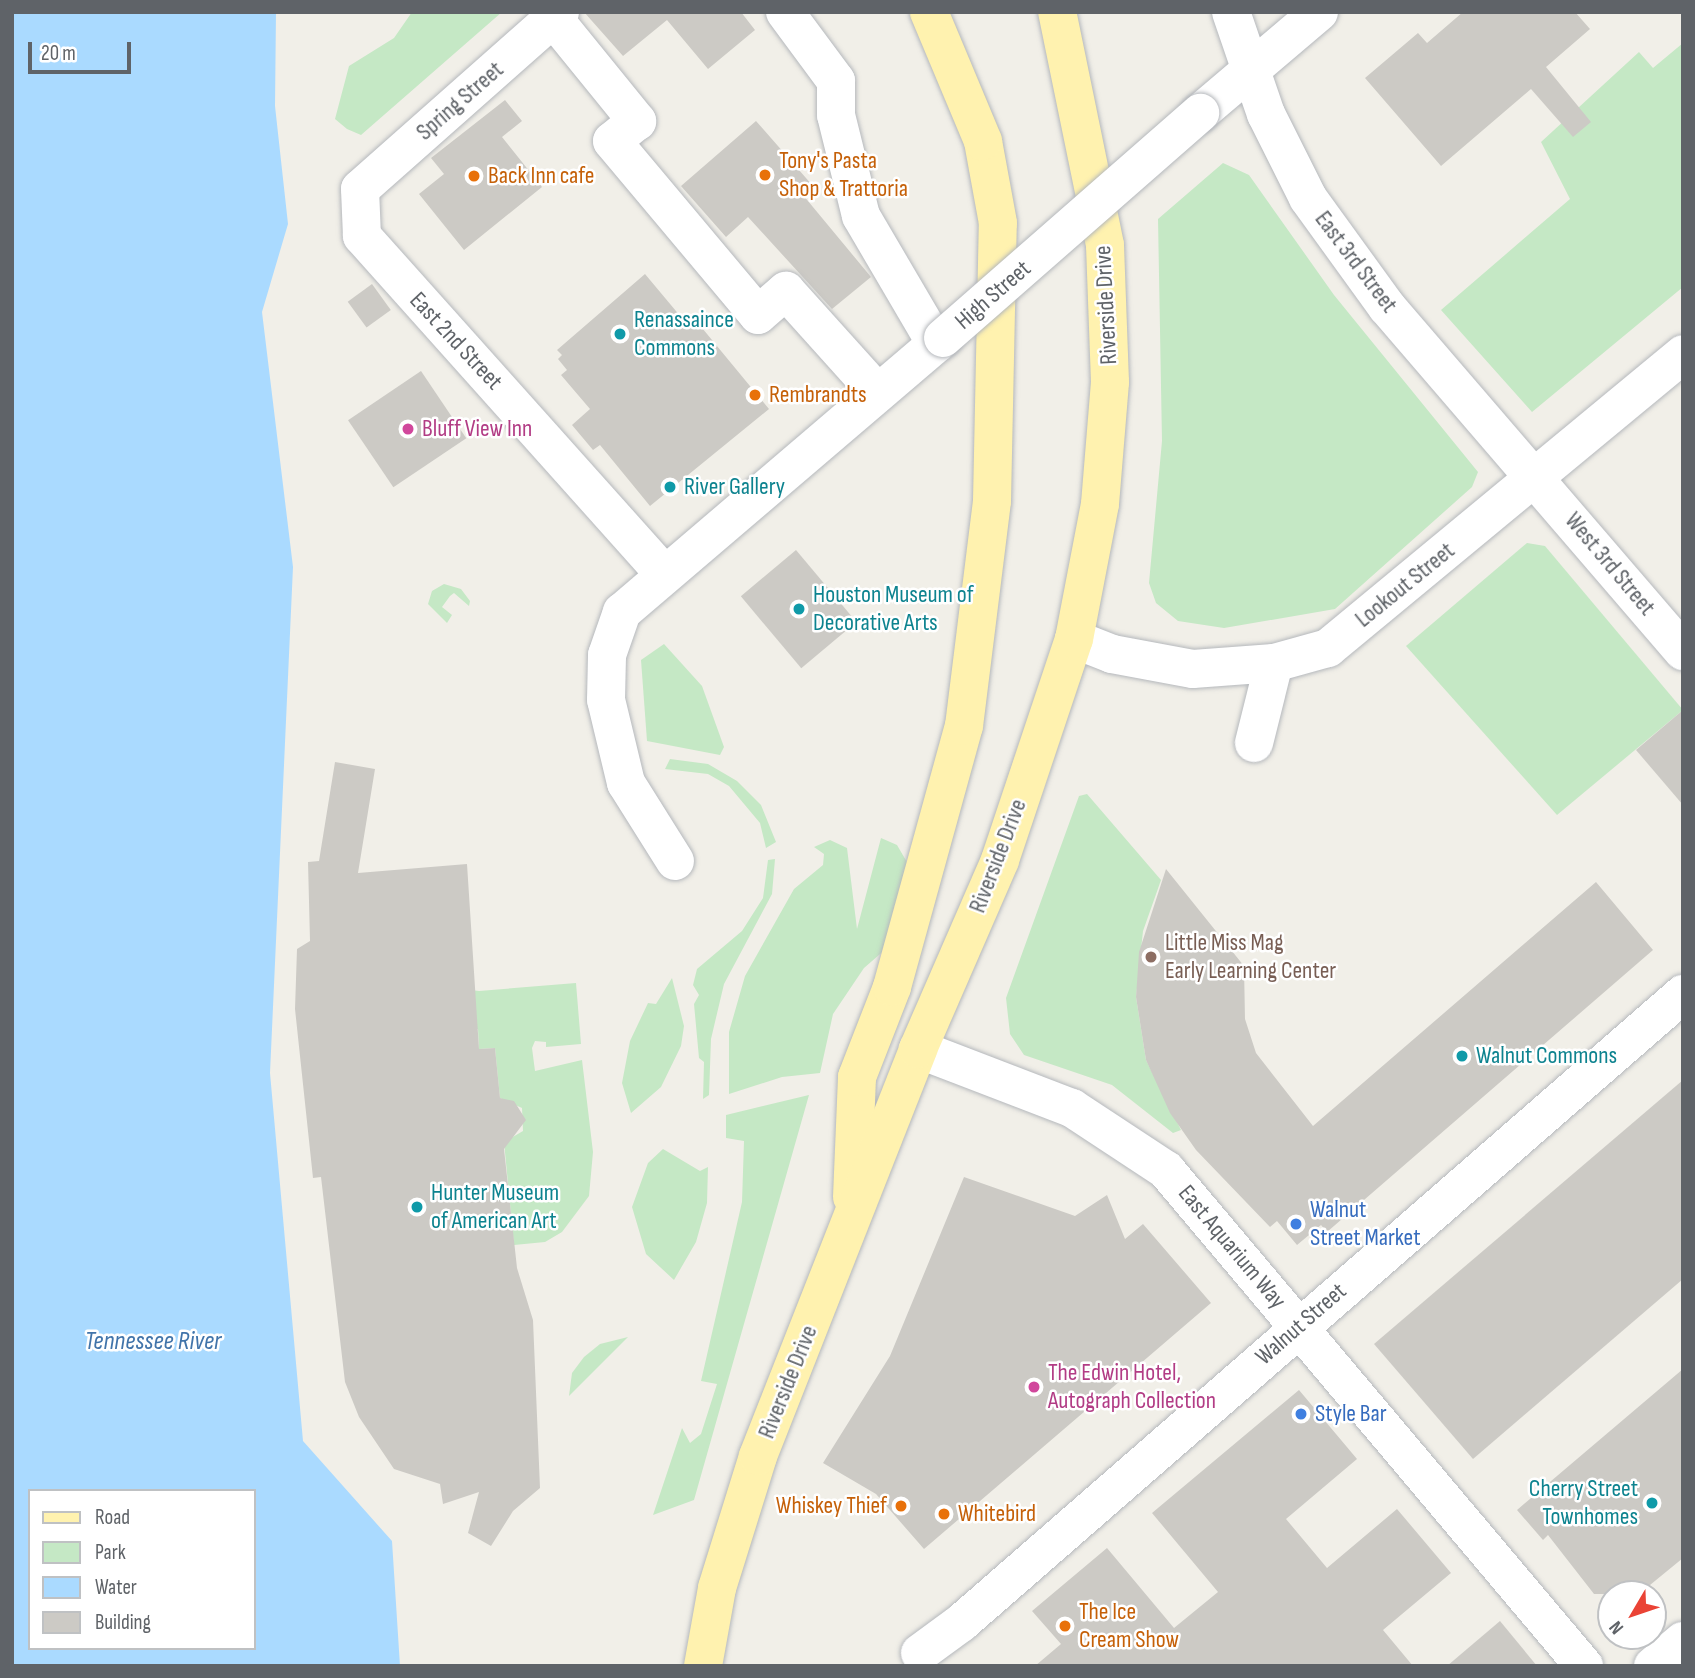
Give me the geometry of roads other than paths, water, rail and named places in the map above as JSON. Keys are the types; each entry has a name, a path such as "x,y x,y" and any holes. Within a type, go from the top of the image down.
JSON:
{"main road":[{"path":"851,1227 857,1077 892,987 964,726 992,501 998,223 983,141 929,12"},
{"name":"Riverside Drive","path":"703,1666 717,1588 758,1456 851,1227 918,1049 1000,860 1074,639 1100,504 1110,368 1105,245 1057,12"}],"street":[{"path":"785,12 836,80 836,115 861,216 940,341"},
{"name":"East 3rd Street","path":"1231,12 1250,71 1308,198 1387,307 1536,478"},
{"name":"High Street","path":"675,861 626,783 606,700 607,655 622,612 1319,12"},
{"path":"557,16 638,121 612,141 758,315 786,291 878,393"},
{"name":"Spring Street","path":"360,189 557,16"},
{"name":"East 2nd Street","path":"360,189 362,236 369,245 664,575"},
{"name":"Lookout Street","path":"1074,639 1152,664 1273,673 1328,648 1683,354"},
{"name":"West 3rd Street","path":"1536,478 1683,651"},
{"path":"1266,744 1282,710 1273,673"},
{"name":"Walnut Street","path":"920,1653 961,1623 1298,1325 1683,994"},
{"name":"East Aquarium Way","path":"918,1049 1072,1108 1139,1148 1190,1195 1584,1666"},
{"path":"1653,1666 1683,1641"}],"water":[{"name":"Tennessee River","path":"12,12 276,12 275,106 288,224 262,312 293,567 270,1073 303,1441 392,1541 400,1666 12,1666"}],"place":[{"name":"Tony's Pasta Shop & Trattoria","path":"765,175"},
{"name":"Back Inn cafe","path":"474,176"},
{"name":"Renassaince Commons","path":"620,334"},
{"name":"Rembrandts","path":"755,395"},
{"name":"Bluff View Inn","path":"408,429"},
{"name":"River Gallery","path":"670,487"},
{"name":"Houston Museum of Decorative Arts","path":"799,609"},
{"name":"Little Miss Mag Early Learning Center","path":"1151,957"},
{"name":"Walnut Commons","path":"1462,1056"},
{"name":"Hunter Museum of American Art","path":"417,1207"},
{"name":"Walnut Street Market","path":"1296,1224"},
{"name":"The Edwin Hotel, Autograph Collection","path":"1034,1387"},
{"name":"Style Bar","path":"1301,1414"},
{"name":"Cherry Street Townhomes","path":"1652,1503"},
{"name":"Whiskey Thief","path":"901,1506"},
{"name":"Whitebird","path":"944,1514"},
{"name":"The Ice Cream Show","path":"1065,1626"}]}
